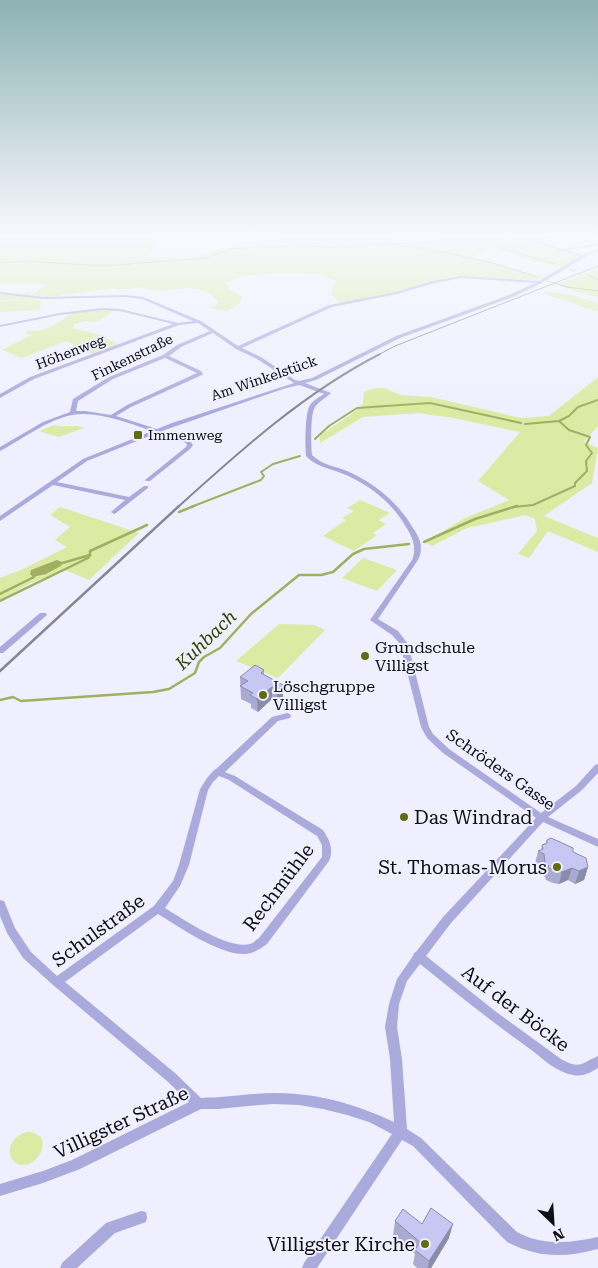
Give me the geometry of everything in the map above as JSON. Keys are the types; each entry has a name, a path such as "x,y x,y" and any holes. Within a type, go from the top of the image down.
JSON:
{"street":[{"path":"10,294 44,298 134,297 161,304 199,322 212,332 259,358 298,384"},
{"path":"238,348 331,306 391,294"},
{"name":"Am Winkelstück","path":"0,520 85,460 154,432 314,379 398,337 514,294"},
{"path":"0,326 60,314 102,309 120,310 178,324 199,322"},
{"name":"Höhenweg","path":"0,396 40,375 178,324"},
{"name":"Finkenstraße","path":"73,413 75,400 111,378 165,356 179,346 212,332"},
{"path":"111,417 130,406 200,374 186,364 165,356"},
{"name":"Schröders Gasse","path":"298,384 326,393 313,406 310,412 310,433 307,448 309,456 322,464 361,480 387,498 404,517 417,541 418,549 415,560 374,620 395,633 404,644 425,727 430,736 474,772 542,818 598,843"},
{"path":"0,449 42,426 73,413 93,413 111,417 188,442 190,445 114,512"},
{"path":"53,483 129,499"},
{"path":"0,651 43,616"},
{"name":"Schulstraße","path":"57,982 158,909 177,883 184,865 204,789 218,772 275,719 287,716"},
{"path":"309,1268 401,1131 396,1059 391,1027 394,1004 402,979 447,920 547,812 579,788 598,767"},
{"name":"Rechmühle","path":"158,909 206,937 227,946 242,949 253,948 263,941 326,858 328,850 326,841 320,833 232,778 218,772"},
{"path":"0,904 11,930 27,955 171,1077 199,1104"},
{"name":"Auf der Böcke","path":"418,956 560,1064 570,1069 581,1069 590,1068 598,1061"},
{"name":"Villigster Straße","path":"0,1190 42,1178 86,1160 131,1135 199,1104 270,1098 315,1102 364,1113 401,1131 417,1142 512,1237 523,1244 554,1249 598,1244"},
{"path":"67,1268 111,1228 141,1217"}],"shaded area":[{"path":"0,294 23,296 25,294 69,294 49,297 34,296 46,299 0,300"},
{"path":"210,294 238,294 242,297 240,303 227,311 210,308 216,305 218,301"},
{"path":"331,294 385,294 341,303"},
{"path":"545,294 566,294 596,302 598,304 598,312"},
{"path":"586,294 598,294 598,298"},
{"path":"41,300 40,310 0,312 0,301"},
{"path":"114,310 102,319 75,324 73,328 108,337 105,338 118,344 93,354 66,341 22,358 2,350 31,335 25,333 28,330 45,329 74,312"},
{"path":"598,377 598,426 584,442 598,448 592,483 544,516 598,538 598,552 548,531 529,558 518,554 537,531 535,519 526,515 467,528 432,546 425,542 463,519 509,500 478,481 520,432 454,418 418,413 363,417 320,443 320,436 363,404 364,392 375,388 384,388 401,395 431,397 521,418 549,416"},
{"path":"54,425 84,428 59,437 39,431"},
{"path":"360,500 390,513 379,520 386,524 373,533 377,535 354,551 323,536 346,520 342,518 354,511 347,508"},
{"path":"60,507 139,533 89,580 65,570 31,583 0,600 0,578 67,547 55,540 70,527 50,515"},
{"path":"363,558 397,570 377,591 342,578"},
{"path":"57,560 62,562 61,566 46,574 33,577 30,574 31,570"},
{"path":"279,624 314,625 325,630 278,678 236,661"},
{"path":"26,1132 32,1132 41,1137 43,1144 42,1150 34,1161 22,1165 16,1163 11,1158 10,1149 12,1142"}],"building":[{"path":"255,665 264,670 261,673 283,685 277,690 272,687 257,699 250,695 253,693 240,686 248,681 240,677"},
{"path":"551,838 573,848 573,852 586,858 588,867 579,871 572,868 562,872 549,868 545,863 544,854 538,851 543,849 542,845"},
{"path":"431,1208 453,1224 429,1261 415,1250 420,1242 395,1221 403,1209 422,1224"}],"waterway":[{"name":"Kuhbach","path":"559,421 569,416 578,407 598,400"},
{"path":"315,439 329,426 357,408 430,403 521,423"},
{"name":"Kuhbach","path":"514,507 533,505 575,486 575,483 587,471 586,461 592,453 586,445 590,437 569,430 559,421"},
{"path":"525,424 559,421"},
{"path":"191,507 261,480 264,476 261,472 273,464 300,456"},
{"path":"179,512 194,506"},
{"name":"Kuhbach","path":"424,542 475,519 514,507"},
{"path":"90,555 90,551 147,525"},
{"name":"Kuhbach","path":"0,700 13,697 21,701 153,692 169,689 195,673 199,662 204,657 220,648 251,614 299,575 321,575 333,572 353,554 364,549 409,544"},
{"path":"0,601 88,558 90,555"},
{"path":"59,564 90,555"},
{"path":"0,594 34,577"}],"railway":[{"path":"378,355 395,346 527,294"},
{"path":"178,507 225,465 299,405 325,386 380,354"},
{"path":"0,671 179,506"}],"place":[{"name":"Immenweg","path":"138,435"},
{"name":"Grundschule Villigst","path":"365,656"},
{"name":"Löschgruppe Villigst","path":"263,695"},
{"name":"Das Windrad","path":"404,817"},
{"name":"St. Thomas-Morus","path":"557,867"},
{"name":"Villigster Kirche","path":"425,1244"}]}
